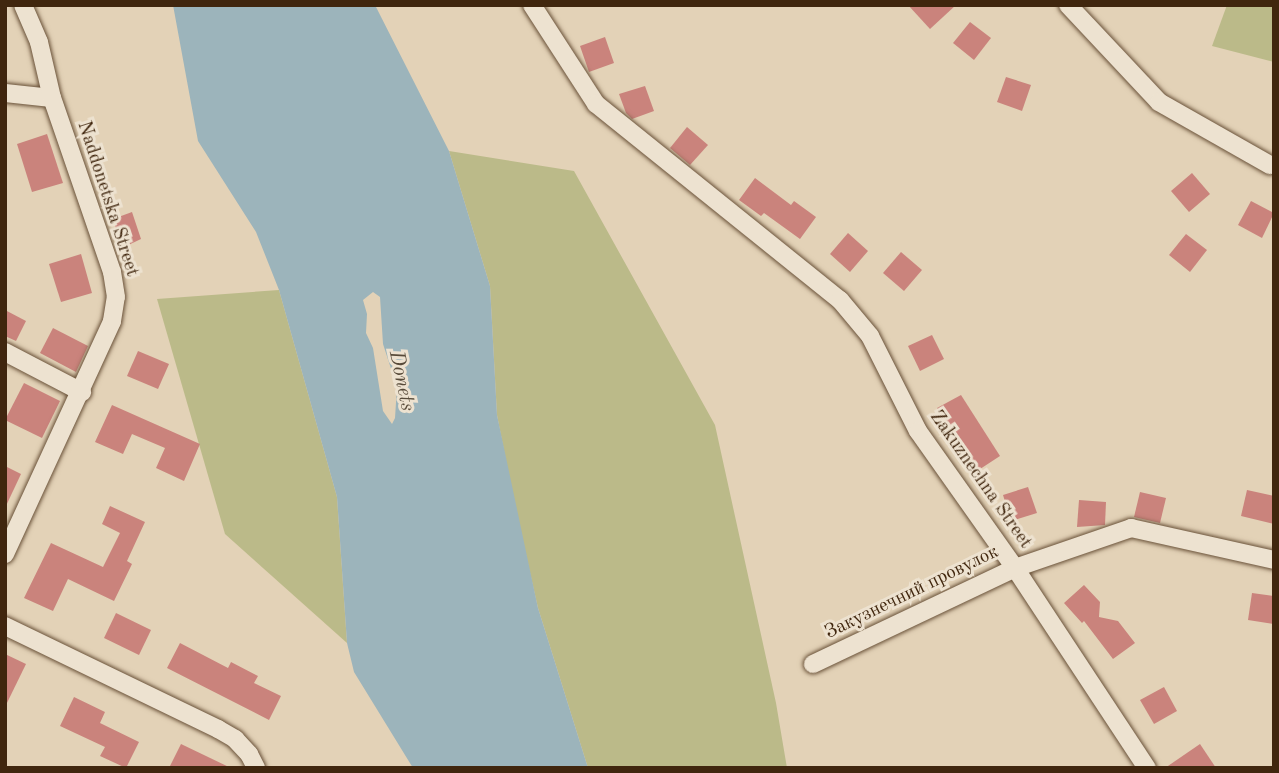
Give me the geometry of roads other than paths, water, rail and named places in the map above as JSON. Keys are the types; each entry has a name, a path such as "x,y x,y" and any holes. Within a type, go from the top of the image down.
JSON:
{"street":[{"name":"Naddonetska Street","path":"5,554 82,392 112,321 116,297 112,272 52,98 40,42 23,5"},
{"name":"Zakuznechna Street","path":"532,5 596,104 840,299 870,336 918,431 1015,568 1147,768"},
{"path":"1069,5 1159,102 1270,165"},
{"path":"5,93 52,98"},
{"path":"5,352 82,392"},
{"name":"Закузнечний провулок","path":"813,664 1015,568 1130,528 1274,560"},
{"path":"5,626 218,729 235,739 249,754 256,768"}],"water":[{"name":"Donets","path":"173,5 375,5 449,151 490,286 497,415 538,608 588,768 413,768 354,672 347,643 337,497 279,290 256,232 198,141","holes":["373,292 380,297 383,344 397,387 395,418 392,424 383,411 373,348 366,333 367,314 363,300"]}]}
